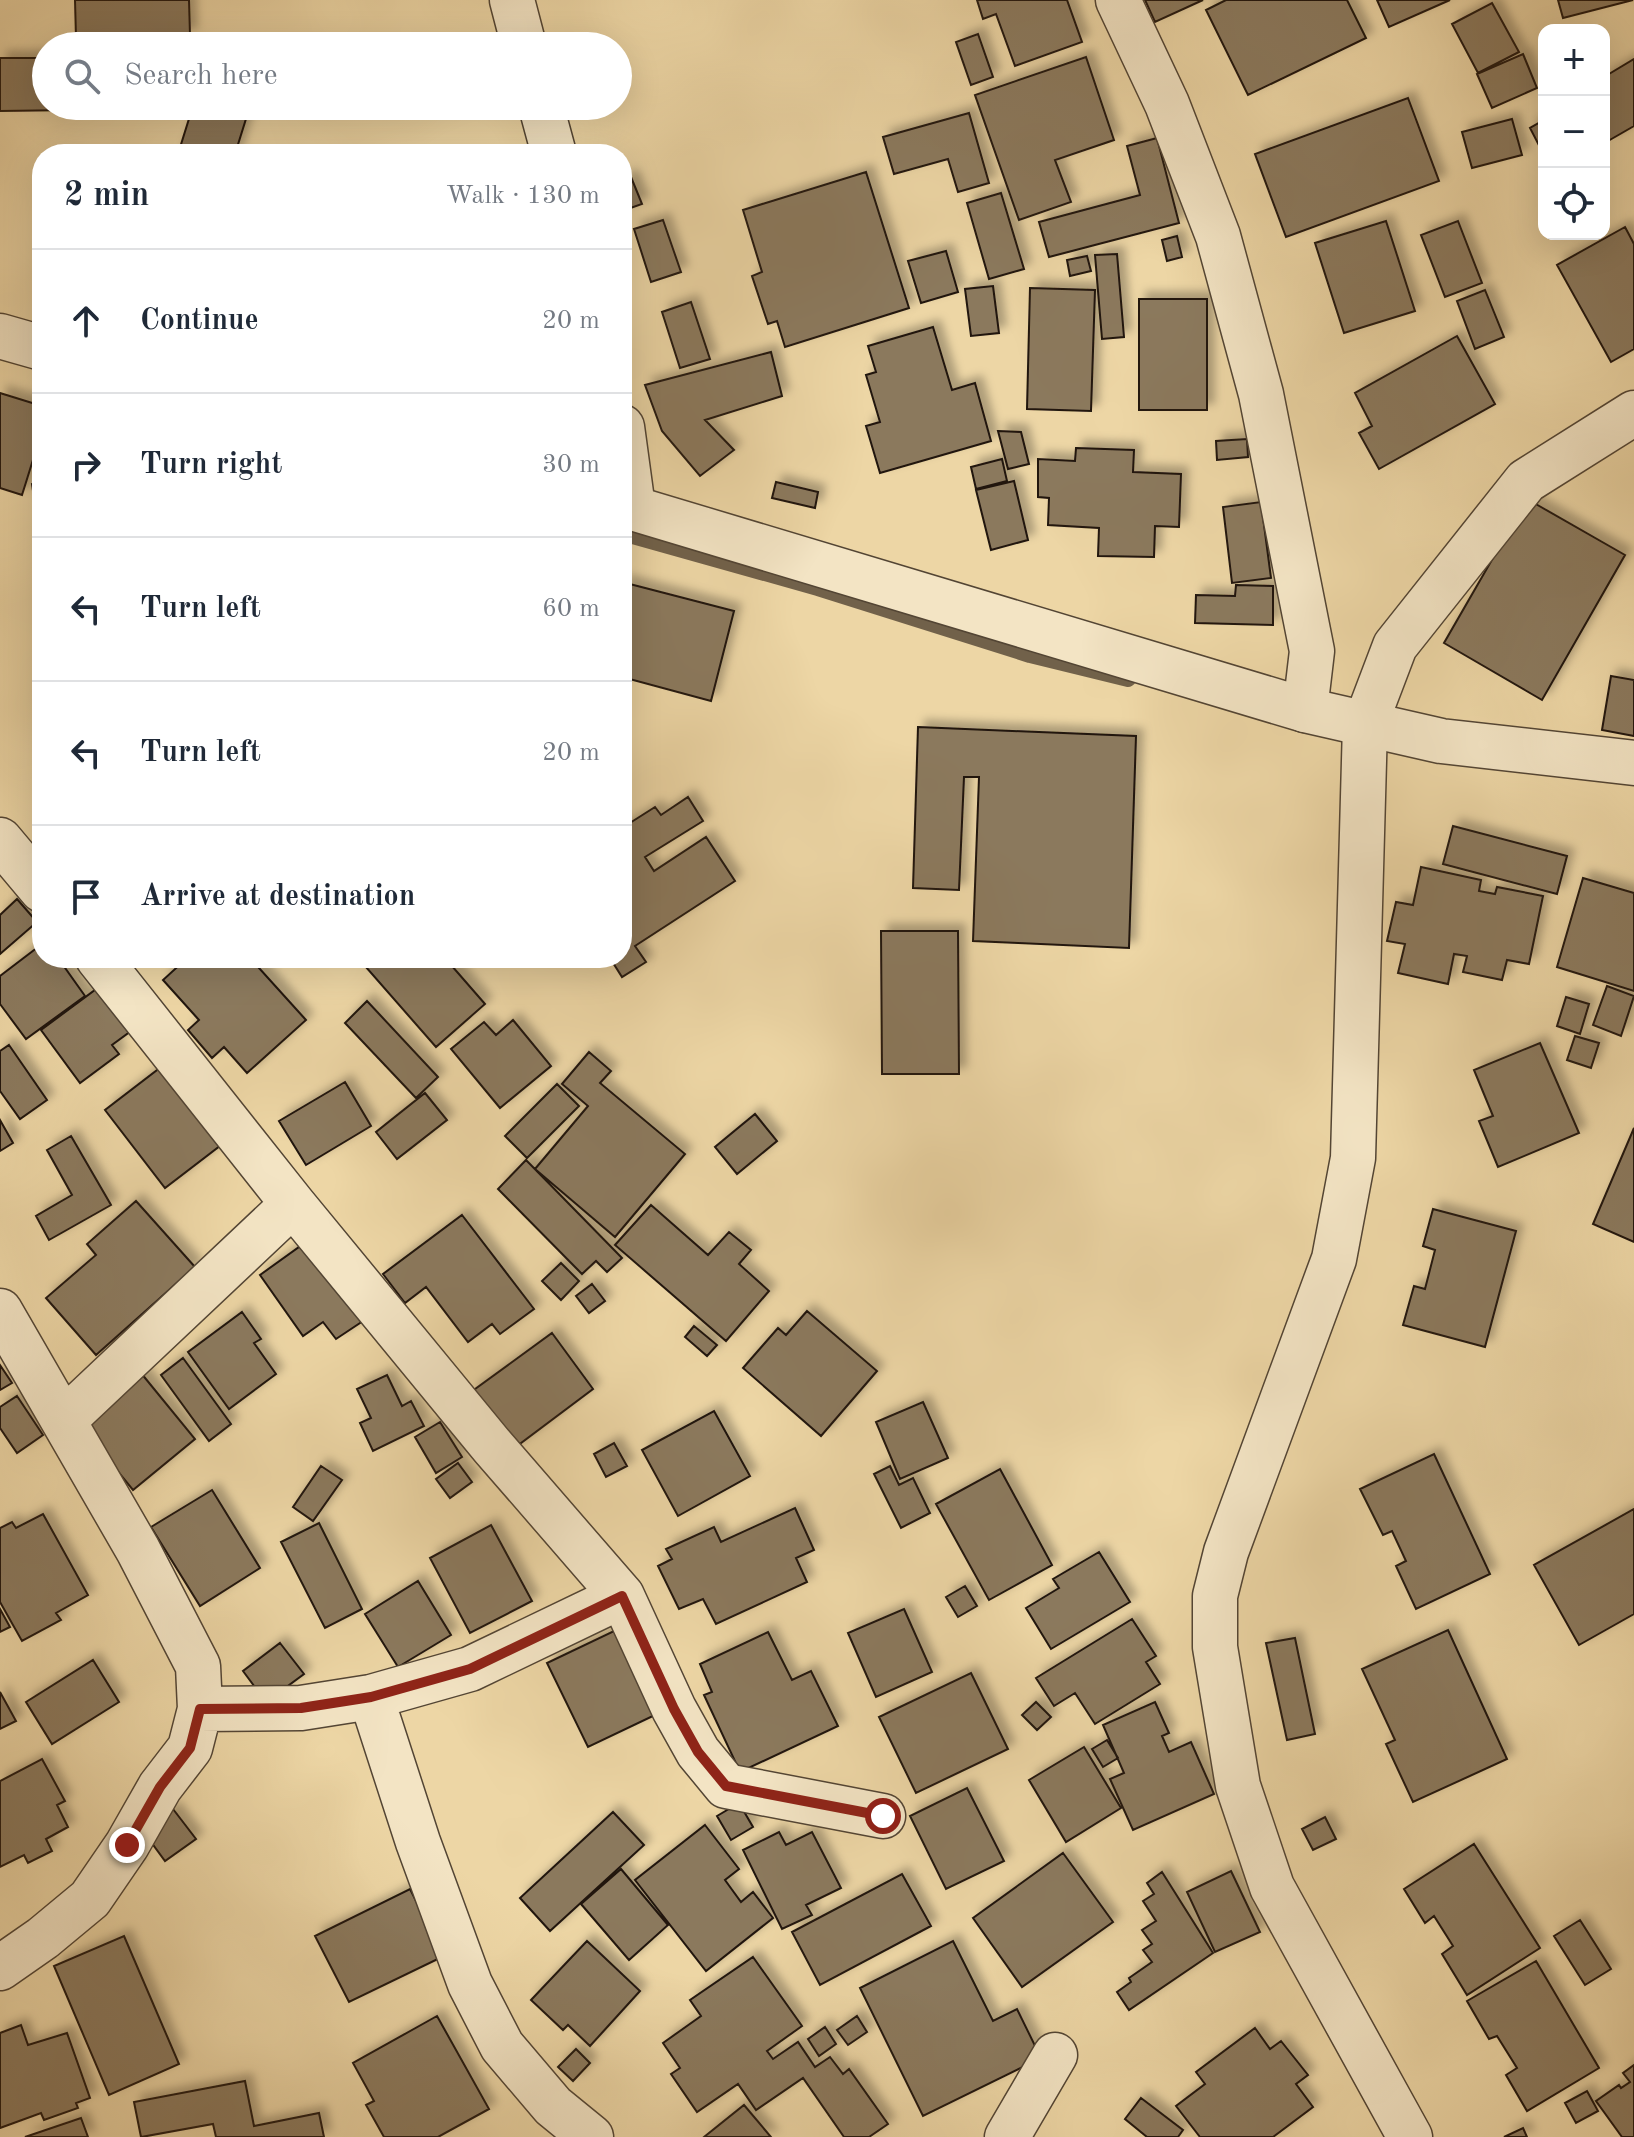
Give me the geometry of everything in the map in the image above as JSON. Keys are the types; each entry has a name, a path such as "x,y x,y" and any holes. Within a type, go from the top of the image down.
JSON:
{"street":[{"path":"512,0 520,32"},
{"path":"1118,0 1167,104 1218,236 1254,365 1312,651 1305,710"},
{"path":"545,120 551,144"},
{"path":"0,336 32,345"},
{"path":"1410,2137 1272,1887 1238,1786 1215,1647 1215,1596 1226,1552 1334,1259 1353,1158 1365,725 1395,646 1526,481 1634,413"},
{"path":"632,507 1305,710 1441,741 1634,763"},
{"path":"3,848 32,879"},
{"path":"106,968 293,1204 492,1446 622,1596 674,1709 698,1752 726,1786 883,1816"},
{"path":"64,1420 293,1204"},
{"path":"0,1311 138,1550 198,1666 200,1709 190,1748 160,1787 127,1845 90,1899 0,1968"},
{"path":"200,1709 301,1708 371,1697 470,1669 622,1596"},
{"path":"371,1697 418,1842 470,1984 502,2046 553,2106 591,2137"},
{"path":"1007,2137 1055,2055"}],"building":[{"path":"75,0 189,0 190,32 76,32"},
{"path":"977,0 1067,0 1082,42 1015,66 996,14 983,19"},
{"path":"1145,0 1203,0 1155,22"},
{"path":"1226,0 1347,0 1366,38 1248,95 1206,10"},
{"path":"1377,0 1450,0 1389,27"},
{"path":"1558,0 1633,0 1563,18"},
{"path":"1492,3 1519,52 1478,73 1452,24"},
{"path":"978,34 993,77 971,85 956,42"},
{"path":"1523,54 1537,88 1492,108 1477,74"},
{"path":"1086,57 1114,140 1055,160 1071,202 1019,220 975,95"},
{"path":"0,58 32,58 32,111 0,111"},
{"path":"1634,59 1634,126 1610,140 1610,96 1610,73"},
{"path":"1408,98 1439,181 1286,237 1255,154"},
{"path":"969,113 989,183 958,192 948,159 894,174 883,137"},
{"path":"1512,119 1522,155 1472,168 1462,132"},
{"path":"189,120 246,120 238,144 181,144"},
{"path":"1538,123 1538,143 1530,128"},
{"path":"1157,138 1179,223 1049,257 1039,222 1140,195 1127,146"},
{"path":"866,172 909,308 785,347 777,321 768,324 752,276 762,272 743,210"},
{"path":"632,179 642,204 632,208"},
{"path":"1001,193 1024,269 989,279 967,203"},
{"path":"663,220 681,272 651,282 634,229"},
{"path":"1386,221 1415,311 1344,333 1315,243"},
{"path":"1458,221 1482,283 1445,297 1421,235"},
{"path":"1625,227 1634,244 1634,349 1611,362 1557,265 1602,240 1610,240 1610,235"},
{"path":"1177,236 1182,257 1167,261 1162,240"},
{"path":"946,251 958,292 921,303 908,261"},
{"path":"1117,254 1124,337 1102,339 1095,255"},
{"path":"1087,256 1091,271 1070,276 1067,260"},
{"path":"993,286 999,333 971,336 965,289"},
{"path":"1030,288 1095,290 1091,411 1027,409"},
{"path":"1485,290 1504,337 1475,349 1457,301"},
{"path":"1139,299 1207,299 1207,410 1139,410"},
{"path":"691,302 710,359 680,368 662,312"},
{"path":"933,327 952,390 975,383 991,441 880,473 866,426 880,422 866,375 876,372 868,346"},
{"path":"1457,336 1495,404 1379,469 1359,433 1372,426 1355,393"},
{"path":"771,352 782,396 705,420 734,450 700,476 662,431 645,385"},
{"path":"0,393 32,403 32,463 22,495 0,488"},
{"path":"998,431 1021,432 1029,464 1008,469"},
{"path":"1247,439 1248,457 1217,460 1216,441"},
{"path":"1076,448 1134,450 1133,472 1181,474 1179,527 1155,526 1154,557 1098,556 1099,528 1048,525 1049,498 1038,497 1038,459 1075,461"},
{"path":"1002,459 1007,481 976,489 971,467"},
{"path":"1014,481 1028,540 991,550 976,490"},
{"path":"776,482 818,492 815,508 772,498"},
{"path":"1527,499 1625,555 1542,700 1444,643"},
{"path":"1261,502 1271,578 1232,583 1223,507"},
{"path":"632,585 734,611 711,701 632,680"},
{"path":"1236,585 1273,586 1273,625 1195,623 1196,595 1235,596"},
{"path":"1611,676 1634,680 1634,736 1602,730"},
{"path":"918,727 1136,736 1129,948 973,941 979,777 964,777 959,890 913,888"},
{"path":"688,797 703,821 645,857 654,871 706,837 735,881 635,946 646,962 622,977 616,968 632,968 632,822 655,807 661,815"},
{"path":"1453,826 1567,856 1557,894 1443,864"},
{"path":"1421,867 1481,880 1479,891 1495,894 1497,887 1543,896 1529,964 1507,960 1502,980 1463,972 1467,956 1454,954 1448,984 1398,973 1405,944 1387,941 1396,902 1413,905"},
{"path":"1583,878 1634,893 1634,991 1557,967"},
{"path":"17,899 32,916 32,926 0,954 0,915"},
{"path":"881,931 958,931 959,1074 882,1074"},
{"path":"32,952 32,968 65,968 85,996 26,1039 0,1004 0,976"},
{"path":"176,968 259,968 306,1020 247,1073 224,1047 212,1058 188,1030 199,1020 163,980"},
{"path":"367,968 454,968 485,1004 436,1047"},
{"path":"1607,986 1634,996 1621,1036 1593,1025"},
{"path":"99,987 131,1031 112,1045 119,1054 80,1083 41,1030"},
{"path":"1566,997 1589,1004 1580,1034 1557,1026"},
{"path":"367,1001 438,1077 416,1098 345,1023"},
{"path":"513,1020 551,1066 500,1108 451,1049 484,1022 496,1035"},
{"path":"1575,1036 1599,1043 1591,1068 1567,1060"},
{"path":"1540,1043 1579,1133 1498,1167 1479,1121 1493,1116 1474,1070"},
{"path":"9,1045 47,1100 20,1119 0,1091 0,1051"},
{"path":"589,1052 611,1071 600,1083 685,1154 615,1237 535,1169 588,1106 562,1084"},
{"path":"165,1064 225,1142 165,1188 105,1110"},
{"path":"345,1082 371,1126 306,1165 279,1121"},
{"path":"557,1084 579,1106 527,1158 505,1136"},
{"path":"425,1093 447,1120 397,1159 376,1132"},
{"path":"755,1114 777,1141 737,1174 715,1147"},
{"path":"0,1120 13,1143 0,1151"},
{"path":"1634,1128 1634,1242 1593,1224"},
{"path":"71,1136 111,1205 49,1240 36,1216 72,1195 47,1150"},
{"path":"526,1160 622,1258 607,1272 596,1261 582,1274 498,1189"},
{"path":"136,1201 195,1267 96,1355 46,1298 96,1255 87,1244"},
{"path":"651,1205 708,1255 729,1232 751,1250 739,1264 769,1291 726,1341 615,1245"},
{"path":"1433,1209 1516,1231 1485,1347 1403,1325 1414,1286 1425,1289 1435,1250 1423,1246"},
{"path":"462,1215 534,1309 500,1334 492,1324 468,1342 426,1287 405,1303 383,1274"},
{"path":"306,1242 363,1321 336,1339 323,1322 303,1336 260,1275"},
{"path":"561,1263 579,1281 561,1300 542,1281"},
{"path":"592,1284 605,1301 589,1313 576,1296"},
{"path":"807,1311 877,1371 821,1436 743,1368 778,1328 786,1335"},
{"path":"242,1312 261,1339 254,1343 276,1374 229,1409 188,1352"},
{"path":"694,1326 717,1345 707,1356 685,1337"},
{"path":"552,1333 593,1389 513,1449 471,1392"},
{"path":"183,1358 231,1424 209,1441 161,1375"},
{"path":"0,1365 12,1383 0,1390"},
{"path":"141,1373 195,1439 133,1490 79,1424"},
{"path":"387,1375 402,1406 411,1401 424,1426 373,1451 360,1423 371,1418 357,1389"},
{"path":"17,1396 43,1435 17,1453 0,1428 0,1407"},
{"path":"923,1402 948,1458 900,1479 876,1422"},
{"path":"714,1411 750,1476 678,1516 642,1450"},
{"path":"440,1422 462,1457 436,1473 415,1437"},
{"path":"614,1443 627,1466 606,1477 594,1454"},
{"path":"1434,1454 1490,1574 1416,1609 1396,1566 1406,1561 1392,1531 1383,1535 1360,1489"},
{"path":"458,1463 472,1482 450,1498 436,1479"},
{"path":"321,1466 342,1480 313,1521 293,1507"},
{"path":"890,1466 899,1485 913,1478 930,1513 901,1528 874,1474"},
{"path":"1000,1469 1052,1565 989,1600 936,1504"},
{"path":"212,1490 260,1568 200,1606 151,1527"},
{"path":"795,1508 814,1550 796,1558 807,1582 716,1624 703,1599 679,1609 658,1566 672,1559 666,1549 714,1527 721,1542"},
{"path":"1634,1509 1634,1614 1579,1645 1534,1565"},
{"path":"43,1514 88,1595 56,1613 61,1620 22,1641 0,1602 0,1528 12,1522 16,1528"},
{"path":"319,1523 362,1609 325,1628 281,1542"},
{"path":"491,1525 532,1601 470,1633 430,1558"},
{"path":"1099,1552 1130,1602 1051,1649 1026,1608 1059,1588 1053,1579"},
{"path":"418,1581 451,1635 398,1667 365,1614"},
{"path":"965,1586 977,1606 958,1617 946,1597"},
{"path":"0,1609 10,1627 0,1632"},
{"path":"904,1609 932,1672 876,1697 848,1633"},
{"path":"1132,1619 1156,1656 1146,1662 1160,1684 1095,1724 1075,1693 1054,1706 1036,1678"},
{"path":"1448,1630 1507,1759 1413,1802 1386,1744 1395,1740 1362,1669"},
{"path":"614,1631 655,1715 588,1747 547,1663"},
{"path":"768,1632 792,1680 811,1671 838,1726 740,1772 704,1695 712,1692 700,1664"},
{"path":"1295,1638 1315,1734 1287,1740 1266,1643"},
{"path":"280,1643 304,1674 266,1702 243,1671"},
{"path":"93,1660 119,1702 52,1744 26,1702"},
{"path":"971,1673 1008,1749 916,1793 879,1717"},
{"path":"0,1692 16,1721 0,1729"},
{"path":"1036,1702 1051,1717 1037,1730 1022,1715"},
{"path":"1155,1702 1169,1733 1162,1736 1169,1752 1191,1742 1214,1794 1133,1830 1110,1779 1124,1773 1103,1725"},
{"path":"1107,1740 1118,1758 1103,1767 1092,1749"},
{"path":"1084,1747 1121,1808 1066,1842 1029,1780"},
{"path":"42,1759 65,1801 57,1805 68,1827 46,1839 52,1851 28,1863 24,1855 0,1867 0,1781"},
{"path":"967,1788 1004,1861 946,1889 910,1816"},
{"path":"739,1803 753,1827 731,1840 717,1816"},
{"path":"173,1809 196,1839 165,1861 143,1831"},
{"path":"613,1812 644,1845 550,1931 520,1898"},
{"path":"1325,1817 1336,1839 1313,1850 1302,1829"},
{"path":"705,1825 739,1869 725,1880 741,1902 753,1892 773,1918 706,1971 635,1880"},
{"path":"779,1832 786,1845 812,1832 841,1888 806,1905 812,1915 782,1929 743,1850"},
{"path":"1474,1844 1540,1948 1467,1995 1442,1954 1453,1946 1434,1916 1425,1923 1404,1889"},
{"path":"1063,1853 1113,1922 1022,1987 973,1918"},
{"path":"621,1869 668,1925 629,1960 581,1904"},
{"path":"1231,1871 1260,1932 1215,1952 1187,1892"},
{"path":"1162,1872 1213,1953 1129,2010 1117,1992 1131,1982 1129,1978 1152,1962 1143,1950 1152,1944 1142,1930 1156,1921 1143,1901 1154,1894 1147,1883"},
{"path":"902,1874 931,1926 820,1985 792,1932"},
{"path":"410,1889 444,1956 349,2002 315,1936"},
{"path":"1580,1920 1611,1969 1585,1985 1554,1936"},
{"path":"124,1936 179,2064 109,2095 54,1966"},
{"path":"587,1941 640,1991 590,2046 568,2025 563,2030 531,2000"},
{"path":"953,1941 993,2021 1017,2009 1041,2058 923,2116 860,1988"},
{"path":"753,1957 802,2026 767,2051 773,2059 798,2042 815,2067 830,2057 843,2074 849,2069 888,2124 869,2137 844,2137 803,2078 756,2110 738,2084 697,2112 671,2074 680,2068 663,2043 701,2016 690,2000"},
{"path":"1536,1961 1599,2068 1527,2111 1506,2075 1517,2068 1497,2036 1489,2039 1467,2001"},
{"path":"437,2016 489,2109 438,2137 384,2137 366,2105 374,2101 353,2063"},
{"path":"857,2016 867,2032 848,2045 837,2030"},
{"path":"21,2025 28,2045 67,2033 90,2098 76,2103 78,2108 44,2120 41,2113 0,2128 0,2033"},
{"path":"825,2027 836,2044 819,2056 808,2039"},
{"path":"1255,2028 1270,2049 1281,2041 1308,2075 1296,2084 1313,2107 1273,2137 1200,2137 1176,2106 1205,2084 1196,2072"},
{"path":"576,2049 590,2063 573,2081 558,2067"},
{"path":"1634,2065 1634,2137 1622,2137 1596,2101 1619,2085 1621,2088 1630,2082 1623,2073"},
{"path":"245,2081 254,2126 319,2113 324,2137 216,2137 213,2124 141,2137 134,2102"},
{"path":"1587,2091 1598,2111 1576,2123 1565,2103"},
{"path":"1141,2098 1183,2130 1178,2137 1147,2137 1125,2119"},
{"path":"744,2105 771,2137 704,2137"},
{"path":"81,2118 88,2137 25,2137"},
{"path":"1523,2128 1527,2137 1504,2137"}],"waterway":[{"path":"632,536 818,588 1030,655 1128,679"}],"route":[{"path":"127,1845 160,1787 190,1748 200,1709 301,1708 371,1697 470,1669 622,1596 674,1709 698,1752 726,1786 883,1816"}]}
